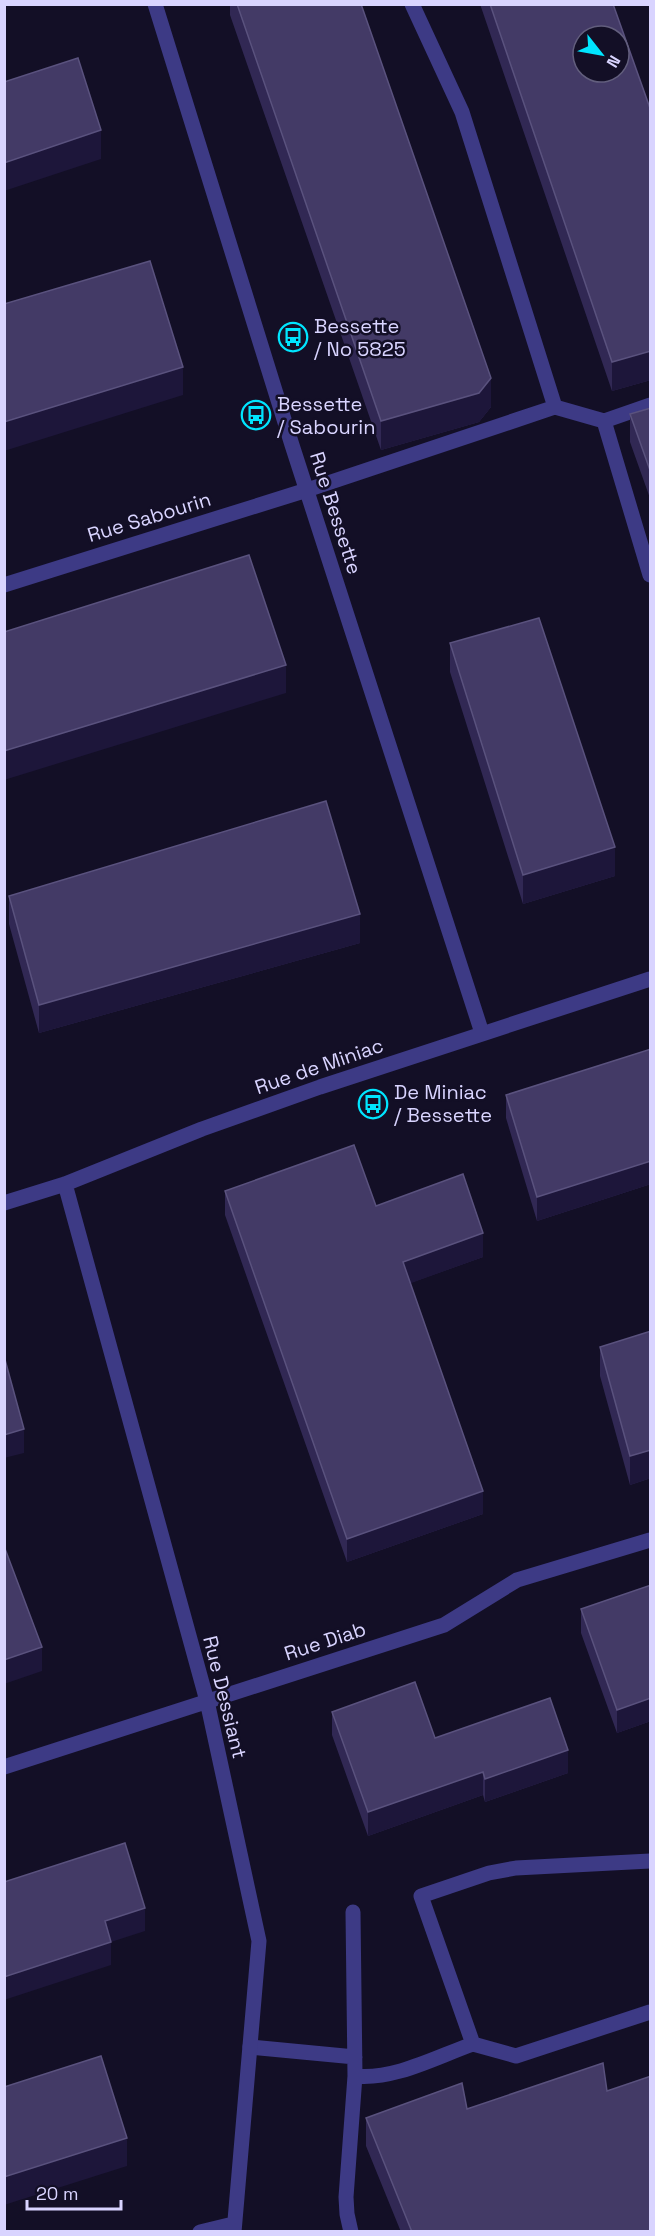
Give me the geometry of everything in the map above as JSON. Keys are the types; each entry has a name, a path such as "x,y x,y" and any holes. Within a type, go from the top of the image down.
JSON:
{"street":[{"name":"Rue Bessette","path":"155,4 307,490 482,1033"},
{"path":"412,4 462,112 555,407 604,421 651,405"},
{"name":"Rue Sabourin","path":"4,585 307,490 555,407"},
{"path":"604,421 651,575"},
{"name":"Rue de Miniac","path":"4,1203 65,1184 202,1129 482,1033 651,979"},
{"name":"Rue Dessiant","path":"65,1184 207,1701 259,1941 233,2228"},
{"name":"Rue Diab","path":"4,1767 444,1625 517,1580 651,1540"},
{"path":"473,2044 421,1896 480,1876 516,1868 651,1861"},
{"path":"351,2232 346,2197 356,2076 353,1912"},
{"path":"356,2076 381,2077 473,2044 516,2056 651,2012"},
{"path":"250,2047 355,2056"},
{"path":"200,2232 233,2228"}],"building":[{"path":"237,4 361,4 491,378 479,393 381,421"},
{"path":"490,4 613,4 620,24 571,24 571,84 631,84 631,55 651,111 651,351 612,362"},
{"path":"78,58 101,130 4,163 4,82"},
{"path":"150,261 183,367 4,422 4,304"},
{"path":"651,408 651,473 630,414"},
{"path":"249,555 286,665 4,751 4,632"},
{"path":"539,618 615,847 523,875 450,643"},
{"path":"326,801 360,914 39,1005 9,896"},
{"path":"651,1049 651,1161 537,1197 506,1095"},
{"path":"354,1145 376,1206 463,1174 483,1233 403,1262 483,1491 347,1539 225,1191"},
{"path":"651,1331 651,1450 630,1456 600,1347"},
{"path":"4,1356 24,1429 4,1435"},
{"path":"4,1546 42,1647 4,1660"},
{"path":"651,1585 651,1698 617,1710 581,1609"},
{"path":"415,1682 435,1738 550,1698 568,1750 485,1779 483,1772 368,1812 332,1712"},
{"path":"125,1843 145,1908 105,1921 111,1942 4,1977 4,1882"},
{"path":"101,2056 127,2138 4,2177 4,2087"},
{"path":"603,2063 607,2091 651,2076 651,2232 412,2232 366,2118 462,2083 467,2109"}],"place":[{"name":"Bessette / No 5825","path":"293,337"},
{"name":"Bessette / Sabourin","path":"256,415"},
{"name":"De Miniac / Bessette","path":"373,1104"}]}
